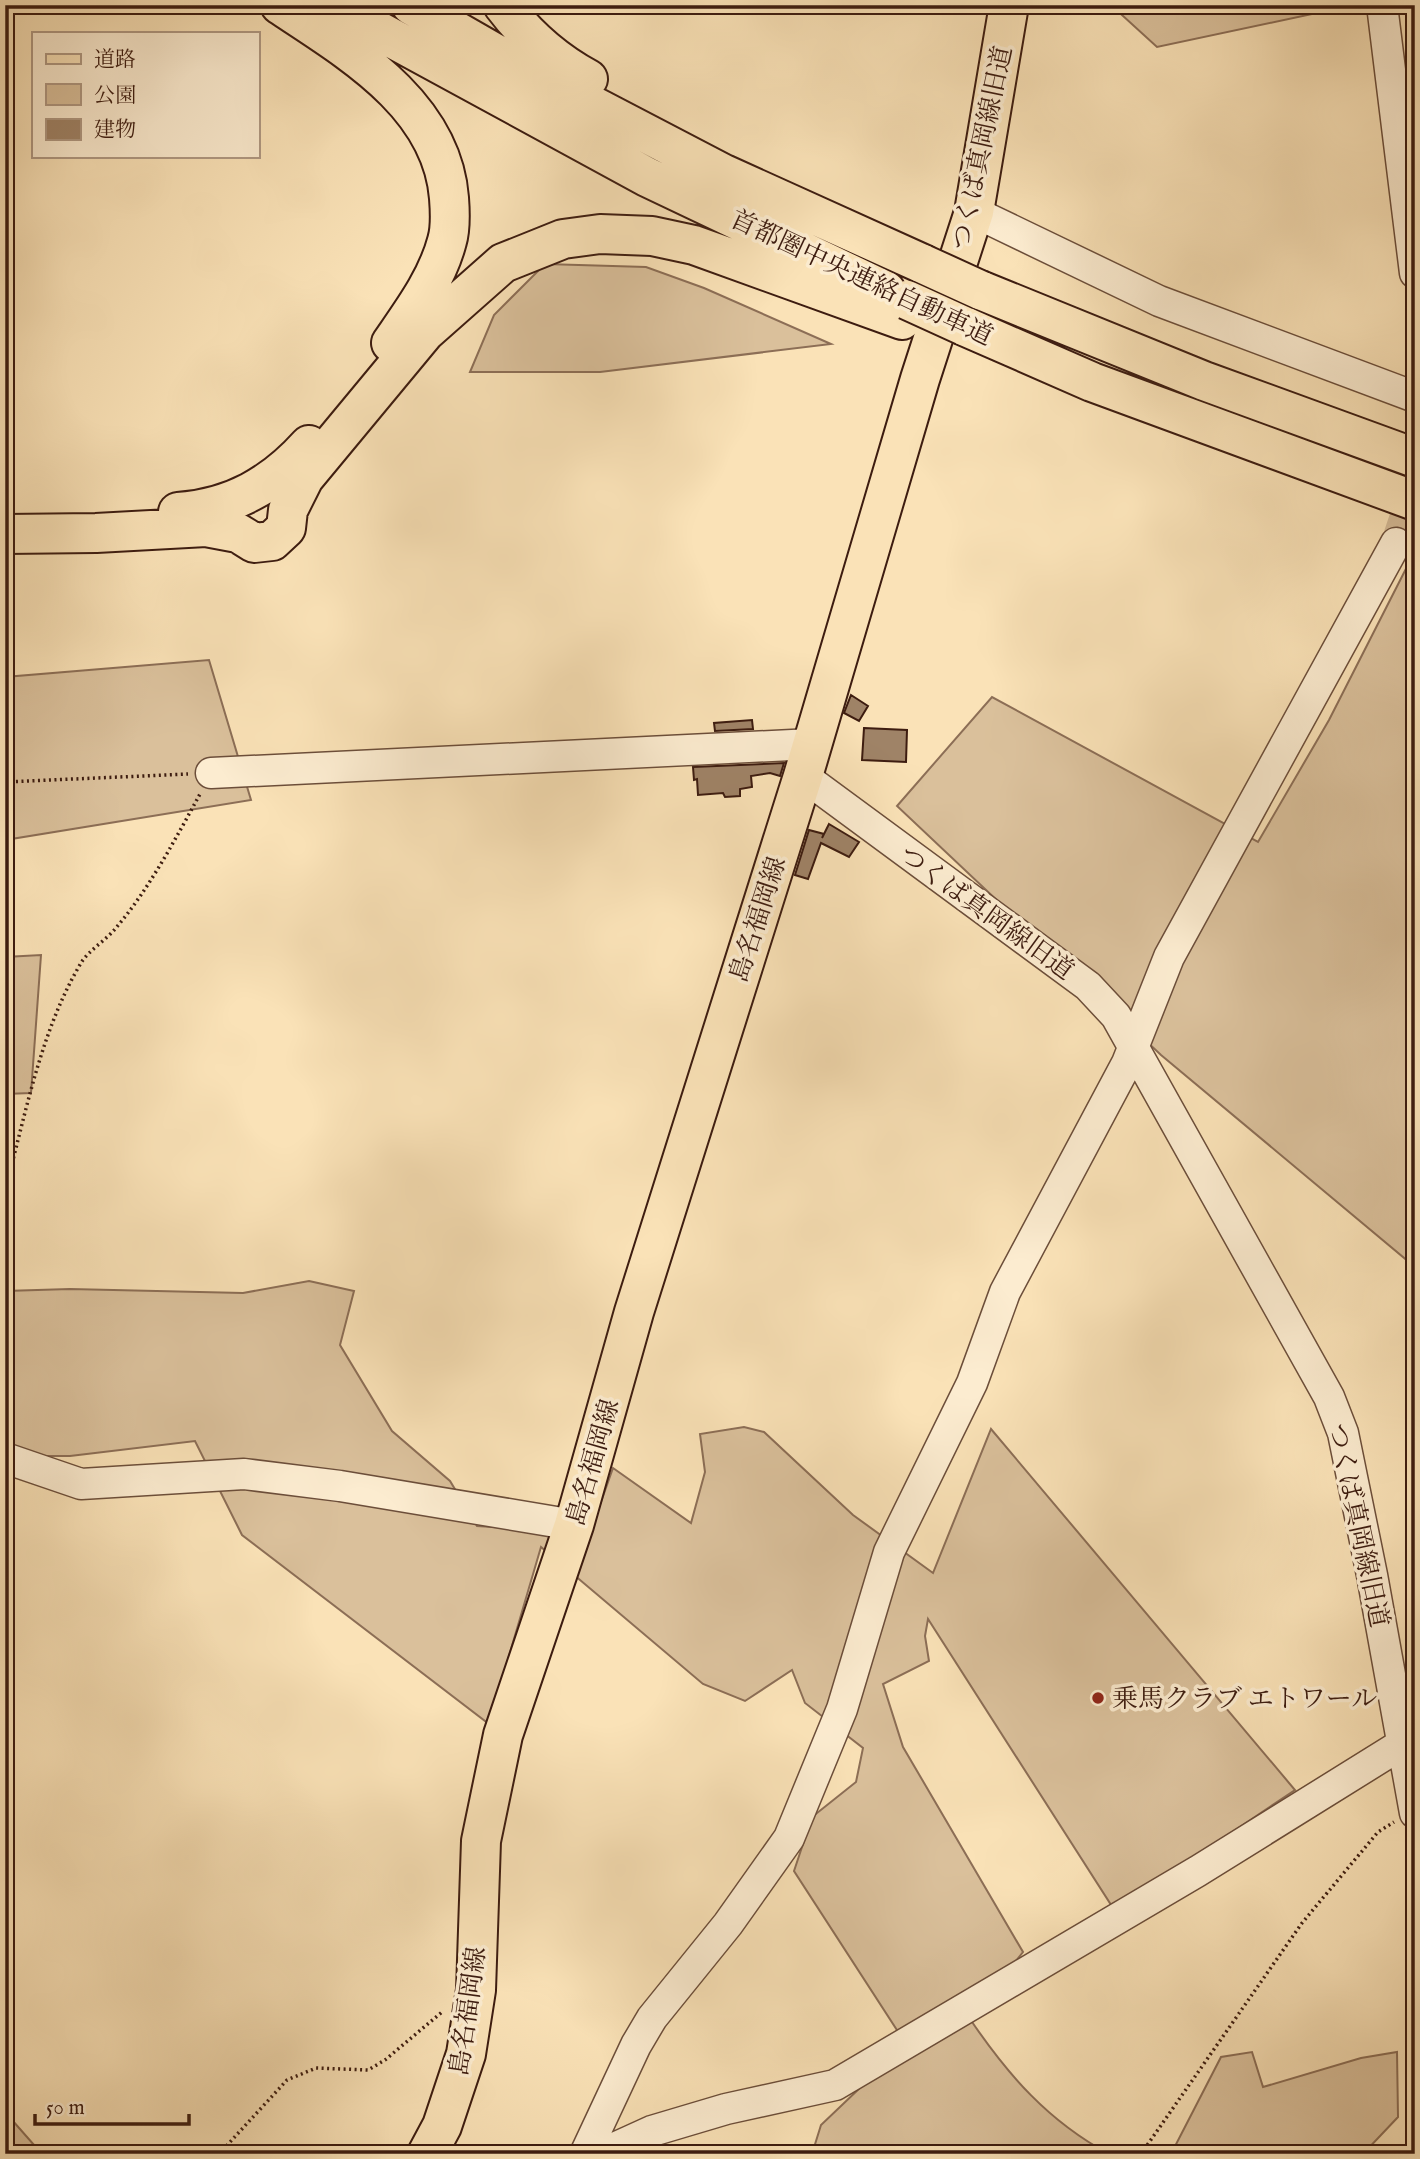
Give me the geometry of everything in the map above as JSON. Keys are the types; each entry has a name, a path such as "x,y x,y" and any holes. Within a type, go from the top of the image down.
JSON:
{"main road":[{"path":"256,507 378,361 418,303 437,270 448,238 450,209 447,175 437,144 416,112 337,43 280,5"},
{"name":"首都圏中央連絡自動車道","path":"331,5 647,177 904,310 1279,453 1415,500"},
{"name":"首都圏中央連絡自動車道","path":"411,5 519,67 724,174 926,258 1205,381 1415,458"},
{"path":"503,5 524,32 559,63 926,258"},
{"name":"つくば真岡線旧道","path":"808,760 920,379 974,212 1009,5"},
{"path":"21,533 100,517 256,507 304,478 425,332 503,263 563,239 600,234 652,236 694,245 904,310"},
{"name":"島名福岡線","path":"427,2154 457,2088 476,1990 481,1841 503,1735 574,1525 646,1273 808,760"}],"street":[{"path":"1382,5 1415,273"},
{"path":"974,212 1159,301 1415,397"},
{"path":"1396,543 1169,957 1131,1046 1127,1063 1005,1292 972,1383 889,1552 842,1709 789,1838 728,1924 652,2018 636,2045 585,2154 608,2151 652,2131 726,2109 835,2085 1198,1871 1409,1740"},
{"path":"211,773 808,760"},
{"name":"つくば真岡線旧道","path":"808,760 1088,986 1116,1016 1334,1409 1343,1433 1409,1740 1415,1812"},
{"path":"5,1458 81,1483 244,1474 340,1486 574,1525"}],"path":[{"path":"5,782 211,773"},
{"path":"5,1190 44,1046 62,1000 82,960 116,928 175,840 211,773"},
{"path":"1141,2154 1263,1976 1334,1881 1378,1832 1415,1812"},
{"path":"219,2154 287,2080 316,2068 368,2070 385,2060 457,2000 476,1990"}],"green space":[{"path":"1111,5 1339,5 1340,8 1157,47"},
{"path":"545,264 646,267 704,288 831,344 600,372 470,372 494,315"},
{"path":"1415,551 1415,1267 1161,1055 897,806 992,697 1258,842 1329,720"},
{"path":"209,660 251,800 5,840 5,677"},
{"path":"41,955 31,1093 5,1094 5,957"},
{"path":"309,1281 354,1291 340,1345 392,1431 450,1481 477,1526 590,1533 613,1468 691,1523 705,1472 700,1434 744,1427 764,1432 853,1515 933,1573 991,1429 1295,1790 1115,1911 928,1619 925,1636 929,1661 883,1684 903,1747 1023,1952 970,2019 999,2059 1048,2112 1109,2154 812,2154 821,2125 906,2044 794,1871 812,1817 856,1782 863,1748 805,1703 792,1670 745,1701 703,1684 541,1547 489,1724 242,1535 195,1441 70,1456 5,1456 5,1291 70,1289 243,1293"},
{"path":"1252,2052 1263,2087 1361,2058 1397,2052 1398,2117 1363,2154 1171,2154 1221,2057"},
{"path":"5,2112 42,2154 5,2154"}],"building":[{"path":"851,695 868,706 859,721 844,713"},
{"path":"752,720 753,729 715,731 714,723"},
{"path":"864,728 907,730 906,762 862,760"},
{"path":"784,763 780,776 770,773 751,776 752,787 740,789 740,796 725,797 723,793 698,795 693,767"},
{"path":"829,824 859,842 849,857 821,843 808,879 795,875 809,830 824,834"}],"tunnel":[{"path":"1396,543 1415,486"}],"place":[{"name":"乗馬クラブ エトワール","path":"1098,1698"}]}
